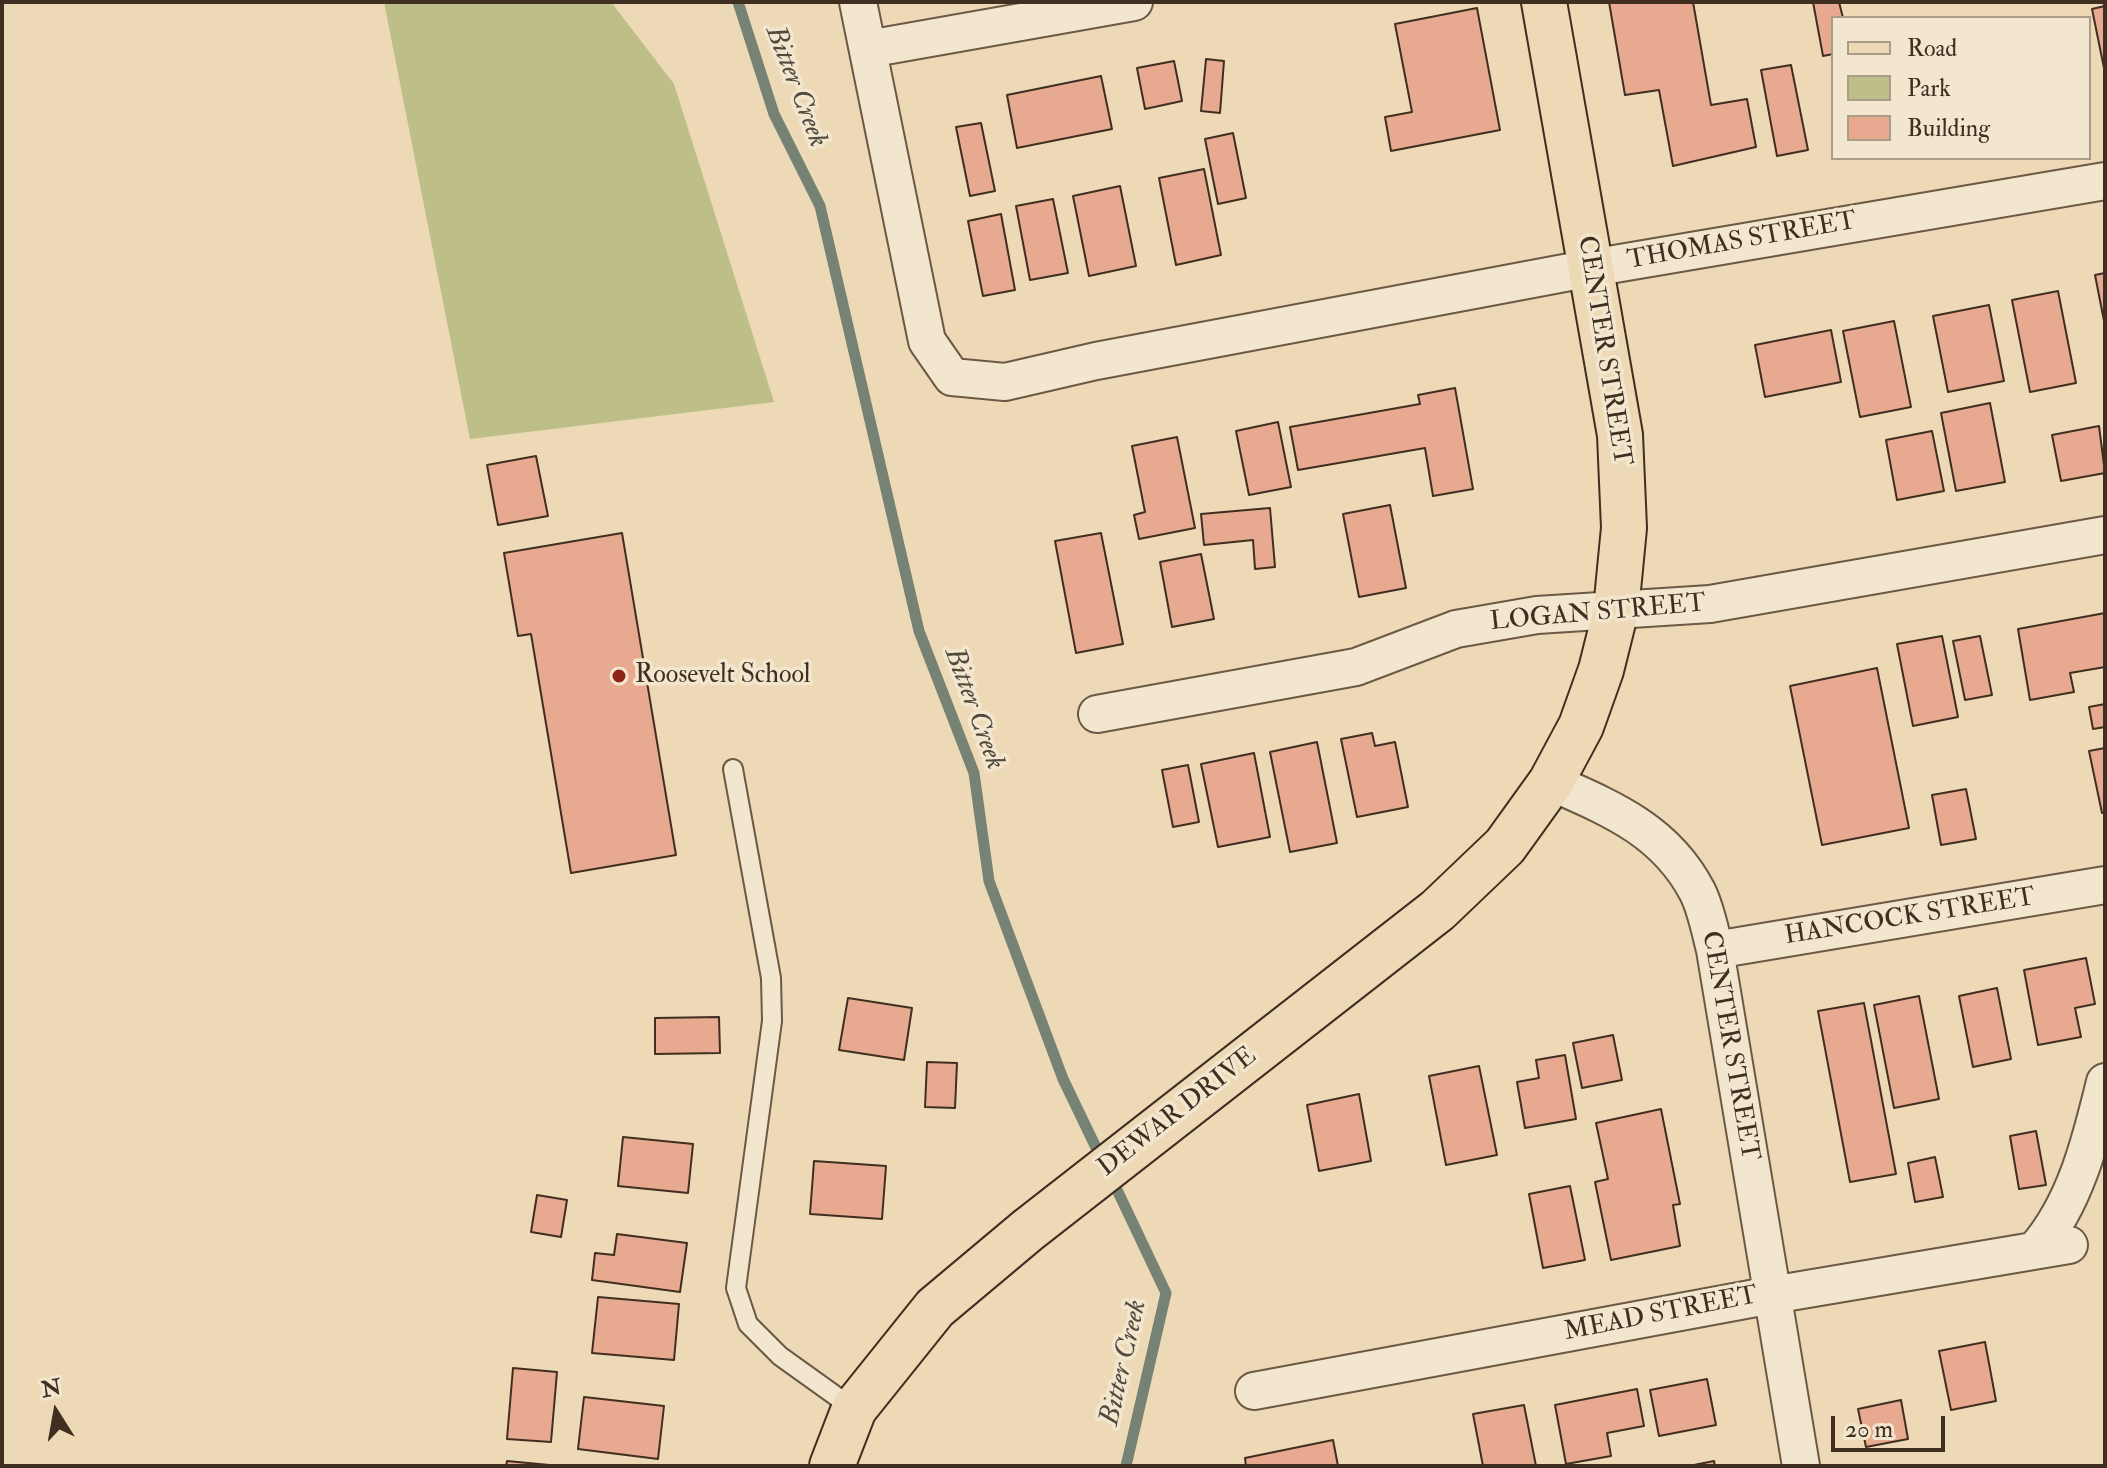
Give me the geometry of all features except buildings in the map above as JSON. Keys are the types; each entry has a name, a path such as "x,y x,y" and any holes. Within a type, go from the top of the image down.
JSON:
{"main road":[{"name":"CENTER STREET","path":"1544,2 1620,435 1624,528 1616,610 1601,670 1581,726 1551,782"},
{"name":"DEWAR DRIVE","path":"832,1466 854,1409 935,1308 1028,1230 1438,910 1505,846 1551,782"}],"street":[{"name":"THOMAS STREET","path":"858,2 927,341 952,377 1005,382 1096,361 1591,268 2105,181"},
{"path":"868,49 1134,2"},
{"name":"LOGAN STREET","path":"1097,714 1356,667 1456,629 1537,615 1710,604 2105,535"},
{"name":"CENTER STREET","path":"1551,782 1630,817 1669,848 1698,892 1715,950 1801,1466"},
{"name":"HANCOCK STREET","path":"1715,950 2105,885"},
{"name":"MEAD STREET","path":"1254,1391 1772,1295 2052,1248 2057,1225 2090,1141 2105,1082"}],"lane":[{"path":"733,769 771,978 772,1021 736,1288 748,1324 780,1356 854,1409"}],"green space":[{"path":"384,2 611,2 674,84 774,402 470,439"}],"waterway":[{"name":"Bitter Creek","path":"738,2 774,114 820,206 919,631 974,773 989,881 1063,1079 1102,1160"},
{"name":"Bitter Creek","path":"1110,1175 1166,1293 1126,1466"}],"place":[{"name":"Roosevelt School","path":"619,676"}]}
